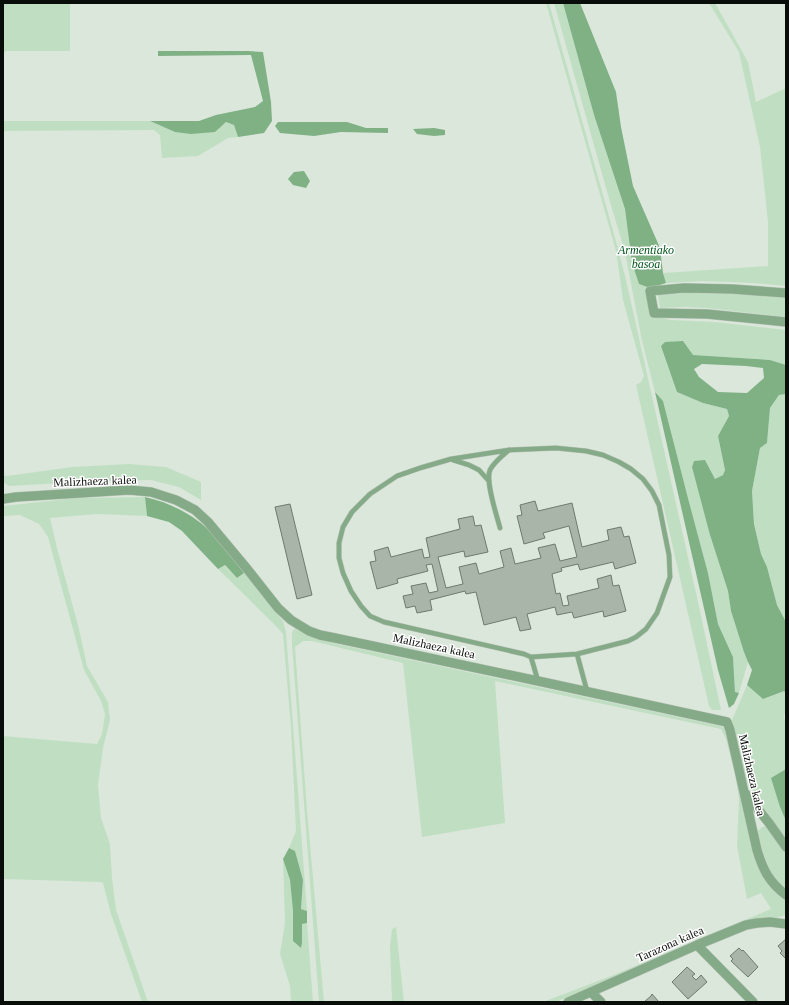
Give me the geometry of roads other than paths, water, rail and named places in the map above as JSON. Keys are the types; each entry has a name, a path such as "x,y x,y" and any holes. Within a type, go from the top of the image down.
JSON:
{"street":[{"path":"786,293 732,289 684,288 650,291 654,313 707,314 786,322"},
{"name":"Malizhaeza kalea","path":"3,499 129,490 151,492 165,496 195,510 205,519 278,608 291,620 309,631 320,635 727,722 762,866 771,881 786,895"},
{"path":"743,790 786,847"},
{"path":"753,833 760,825 769,823"},
{"name":"Tarazona kalea","path":"568,1002 746,925 785,922"},
{"path":"697,945 753,1002"},
{"path":"591,992 601,1002"}],"lane":[{"path":"556,448 586,451 603,455 631,469 643,479 652,491 659,505 669,555 670,577 657,613 646,629 636,637 628,641 577,654 531,657 524,654 384,622 370,616 361,606 351,591 343,573 339,558 339,543 343,527 352,512 370,494 397,476 451,459 509,450 556,448"},
{"path":"500,528 488,480 490,471 497,461 509,450"},
{"path":"451,459 479,470 488,480"},
{"path":"577,654 587,691"},
{"path":"531,657 538,681"}],"park label":[{"name":"Armentiako basoa","path":"646,257"}]}
